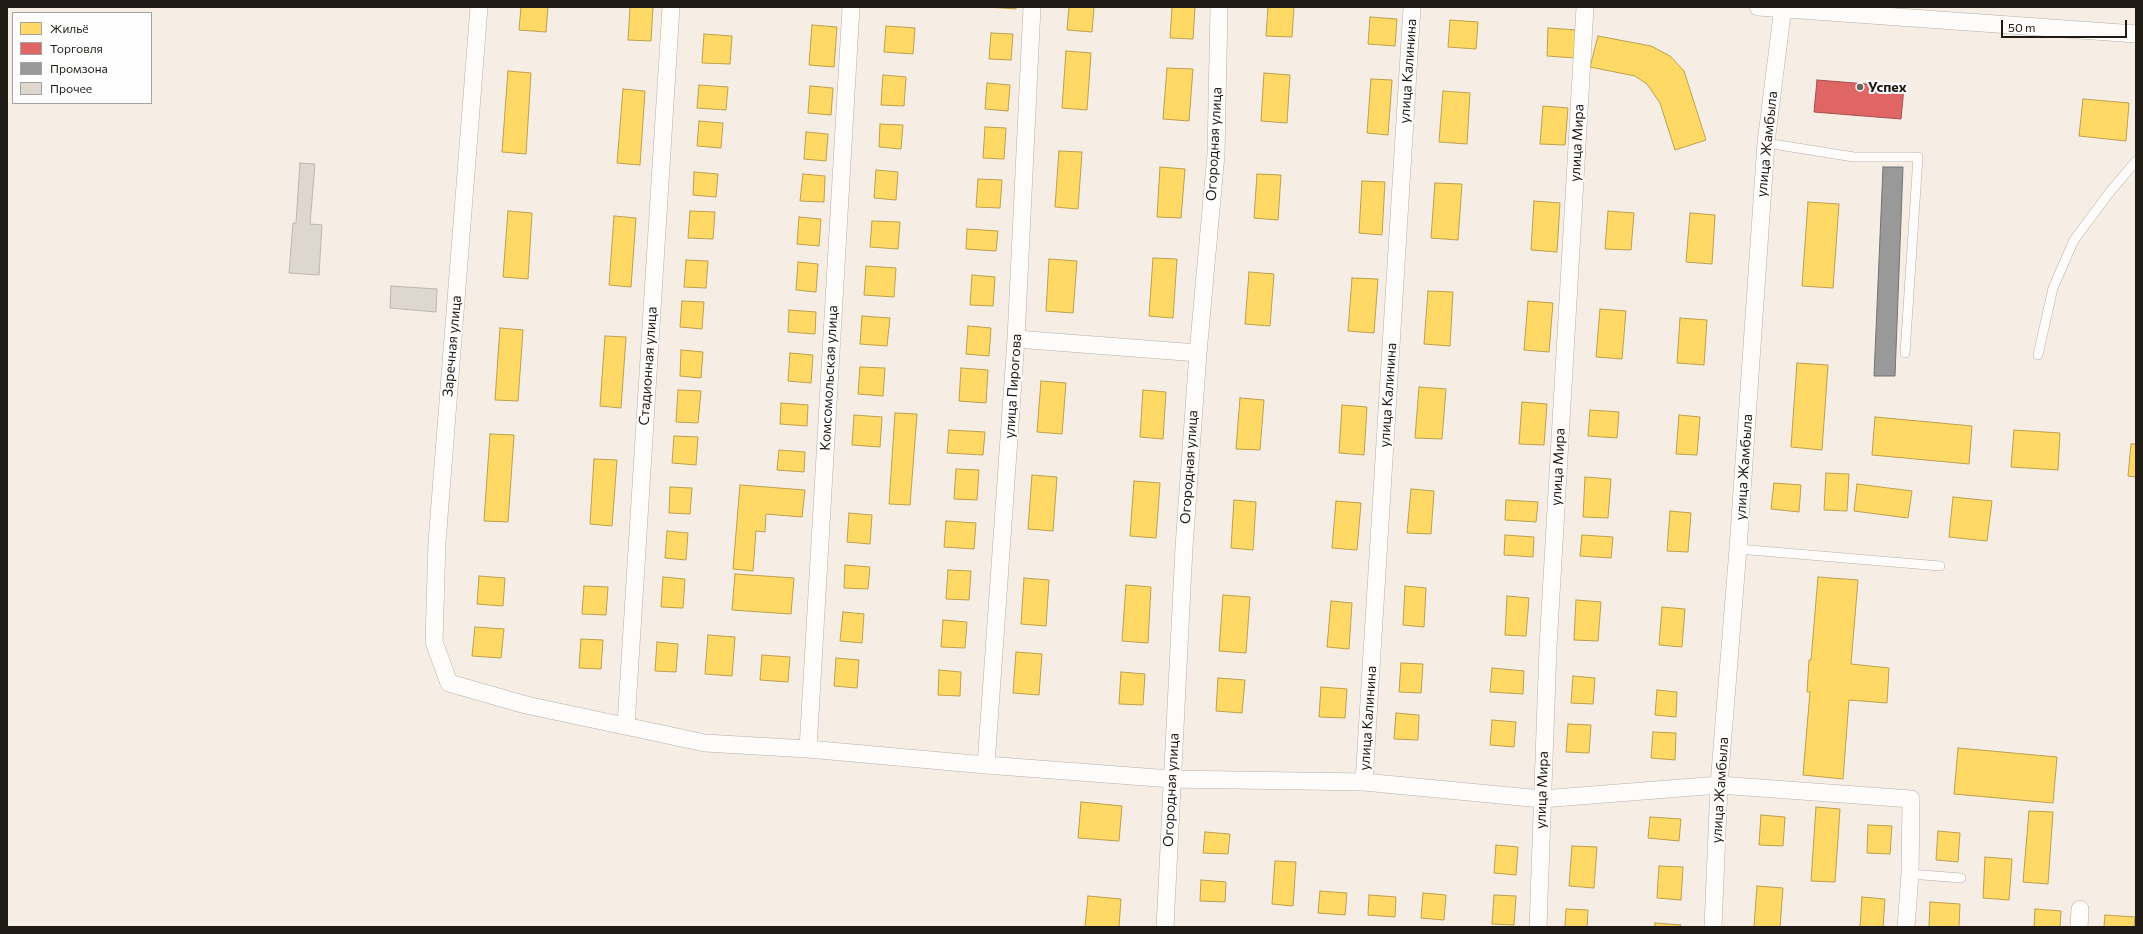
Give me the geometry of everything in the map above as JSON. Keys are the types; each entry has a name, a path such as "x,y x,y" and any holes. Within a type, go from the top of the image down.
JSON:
{"street":[{"name":"Заречная улица","path":"479,7 437,542 434,642 449,683 526,705 626,725"},
{"name":"Стадионная улица","path":"626,725 671,7"},
{"name":"Комсомольская улица","path":"808,749 851,7"},
{"name":"улица Пирогова","path":"986,765 1016,339 1032,7"},
{"name":"Огородная улица","path":"1170,927 1171,779 1184,546 1198,353 1216,154 1219,7"},
{"name":"улица Калинина","path":"1364,782 1412,7"},
{"name":"улица Мира","path":"1538,927 1548,639 1585,7"},
{"path":"1758,7 2136,34"},
{"name":"улица Жамбыла","path":"1712,927 1719,785 1738,549 1766,144 1782,9"},
{"path":"1016,339 1198,353"},
{"path":"626,725 705,743 808,749 986,765 1171,779 1364,782 1542,799 1719,785 1911,799 1910,874 1906,927"},
{"path":"2079,927 2080,909"}],"lane":[{"path":"1766,144 1854,157 1918,157 1905,353"},
{"path":"2038,355 2053,288 2074,240 2109,193 2136,161"},
{"path":"1738,549 1940,566"},
{"path":"1910,874 1961,878"}],"building: Жильё":[{"path":"521,7 548,7 546,32 519,30"},
{"path":"630,7 653,7 651,41 628,40"},
{"path":"988,7 1016,7 1016,9"},
{"path":"1069,7 1094,7 1092,32 1067,30"},
{"path":"1172,7 1195,7 1193,39 1170,38"},
{"path":"1268,7 1294,7 1292,37 1266,36"},
{"path":"1370,17 1397,19 1395,46 1368,44"},
{"path":"1450,20 1478,22 1476,49 1448,47"},
{"path":"812,25 837,27 834,67 809,65"},
{"path":"886,26 915,28 913,54 884,52"},
{"path":"1548,28 1577,30 1575,58 1547,56"},
{"path":"991,33 1013,34 1011,60 989,59"},
{"path":"704,34 732,36 730,64 702,63"},
{"path":"1598,36 1651,46 1670,56 1684,71 1706,140 1675,150 1660,103 1647,84 1635,76 1590,67"},
{"path":"1066,51 1091,53 1087,110 1062,108"},
{"path":"1167,68 1193,69 1189,121 1163,119"},
{"path":"508,71 531,73 526,154 502,152"},
{"path":"1264,73 1290,75 1287,123 1261,121"},
{"path":"883,75 906,77 904,106 881,105"},
{"path":"1371,79 1392,80 1388,135 1367,133"},
{"path":"987,83 1010,85 1008,111 985,109"},
{"path":"699,85 728,87 726,110 697,108"},
{"path":"810,86 833,88 831,115 808,113"},
{"path":"623,89 645,91 640,165 617,163"},
{"path":"1443,91 1470,93 1467,144 1439,142"},
{"path":"2083,99 2129,103 2126,141 2079,136"},
{"path":"1543,106 1568,108 1565,145 1540,144"},
{"path":"699,121 723,123 721,148 697,146"},
{"path":"880,124 903,125 901,149 879,147"},
{"path":"985,127 1006,128 1004,159 983,158"},
{"path":"806,132 828,134 826,161 804,159"},
{"path":"1059,151 1082,152 1078,209 1055,207"},
{"path":"1160,167 1185,169 1181,218 1157,217"},
{"path":"876,170 898,172 896,200 874,198"},
{"path":"694,172 718,174 716,197 693,195"},
{"path":"803,174 825,176 824,202 800,201"},
{"path":"1257,174 1281,175 1278,220 1254,218"},
{"path":"978,179 1002,180 1000,208 976,207"},
{"path":"1362,181 1385,182 1382,235 1359,233"},
{"path":"1435,183 1462,184 1458,240 1431,238"},
{"path":"1534,201 1560,203 1557,252 1531,250"},
{"path":"1808,202 1839,204 1833,288 1802,286"},
{"path":"508,211 532,213 528,279 503,277"},
{"path":"690,211 715,212 713,239 688,238"},
{"path":"1608,211 1634,213 1631,250 1605,249"},
{"path":"1690,213 1715,215 1712,264 1686,262"},
{"path":"614,216 636,218 631,287 609,285"},
{"path":"799,217 821,219 819,246 797,244"},
{"path":"872,221 900,222 898,249 870,247"},
{"path":"967,229 998,231 996,251 966,249"},
{"path":"1153,258 1177,259 1173,318 1149,316"},
{"path":"1049,259 1077,261 1073,313 1046,311"},
{"path":"686,260 708,261 706,288 684,287"},
{"path":"798,262 818,264 816,292 796,290"},
{"path":"866,266 896,268 894,297 864,295"},
{"path":"1249,272 1274,274 1270,326 1245,324"},
{"path":"972,275 995,277 993,306 970,305"},
{"path":"1352,278 1378,279 1374,333 1348,331"},
{"path":"1428,291 1453,292 1450,346 1424,344"},
{"path":"682,301 704,302 702,329 680,327"},
{"path":"1528,301 1553,303 1549,352 1524,350"},
{"path":"1600,309 1626,311 1622,359 1596,357"},
{"path":"789,310 816,312 815,334 788,332"},
{"path":"862,316 890,318 887,346 860,344"},
{"path":"1680,318 1707,320 1704,365 1677,363"},
{"path":"968,326 991,328 989,356 966,354"},
{"path":"500,328 523,330 518,401 495,400"},
{"path":"605,336 626,337 621,408 600,406"},
{"path":"681,350 703,352 701,378 680,376"},
{"path":"790,353 813,355 811,383 788,381"},
{"path":"1797,363 1828,365 1822,450 1791,447"},
{"path":"860,367 885,368 883,396 858,394"},
{"path":"961,368 988,370 986,403 959,401"},
{"path":"1041,381 1066,383 1062,434 1037,432"},
{"path":"1419,387 1446,389 1442,439 1415,438"},
{"path":"678,390 701,391 698,423 676,422"},
{"path":"1143,390 1166,392 1163,439 1140,437"},
{"path":"1240,398 1264,400 1260,450 1236,449"},
{"path":"1522,402 1547,404 1544,445 1519,444"},
{"path":"781,403 808,405 807,426 780,424"},
{"path":"1342,405 1367,407 1364,455 1339,453"},
{"path":"1590,410 1619,412 1617,438 1588,436"},
{"path":"895,413 917,414 910,505 889,504"},
{"path":"854,415 882,417 880,447 852,445"},
{"path":"1679,415 1700,417 1697,455 1676,454"},
{"path":"1875,417 1972,426 1969,464 1872,455"},
{"path":"949,430 985,432 983,455 947,453"},
{"path":"2014,430 2060,433 2058,470 2011,467"},
{"path":"490,434 514,435 508,522 484,521"},
{"path":"674,436 698,437 696,465 672,463"},
{"path":"2131,444 2136,444 2136,477 2128,476"},
{"path":"779,450 805,452 804,472 777,470"},
{"path":"594,459 617,460 612,526 590,524"},
{"path":"956,469 979,470 977,500 954,499"},
{"path":"1826,473 1849,474 1847,511 1824,510"},
{"path":"1032,475 1057,477 1053,531 1028,529"},
{"path":"1585,477 1611,479 1608,518 1583,517"},
{"path":"1134,481 1160,483 1156,538 1130,536"},
{"path":"1774,483 1801,485 1799,512 1771,509"},
{"path":"1857,484 1912,491 1908,518 1854,511"},
{"path":"740,485 805,490 802,517 766,514 765,532 756,531 753,571 733,569"},
{"path":"670,487 692,488 690,514 669,513"},
{"path":"1411,489 1434,491 1431,534 1407,533"},
{"path":"1953,497 1992,501 1987,541 1949,537"},
{"path":"1234,500 1256,502 1253,550 1231,548"},
{"path":"1506,500 1538,502 1536,522 1505,520"},
{"path":"1336,501 1361,503 1357,550 1332,548"},
{"path":"1670,511 1691,513 1688,552 1667,551"},
{"path":"849,513 872,515 870,544 847,542"},
{"path":"946,521 976,523 974,549 944,547"},
{"path":"667,531 688,533 686,560 665,558"},
{"path":"1505,535 1534,537 1533,557 1504,555"},
{"path":"1582,535 1613,537 1611,558 1580,556"},
{"path":"845,565 870,567 868,589 844,588"},
{"path":"948,570 971,571 969,600 946,599"},
{"path":"735,574 794,578 791,614 732,610"},
{"path":"479,576 505,578 503,606 477,604"},
{"path":"663,577 685,579 683,608 661,607"},
{"path":"1818,577 1858,580 1851,664 1889,668 1887,703 1849,700 1843,779 1803,775 1810,692 1807,692 1809,660 1811,660"},
{"path":"1024,578 1049,580 1046,626 1021,624"},
{"path":"1126,585 1151,587 1148,643 1122,641"},
{"path":"584,586 608,587 606,615 582,614"},
{"path":"1405,586 1426,588 1424,627 1403,625"},
{"path":"1223,595 1250,597 1246,653 1219,651"},
{"path":"1507,596 1529,598 1526,636 1505,635"},
{"path":"1576,600 1601,602 1598,641 1574,640"},
{"path":"1331,601 1352,603 1349,649 1327,647"},
{"path":"1662,607 1685,609 1682,647 1659,645"},
{"path":"843,612 864,614 862,643 840,641"},
{"path":"943,620 967,622 965,648 941,647"},
{"path":"475,627 504,629 501,658 472,656"},
{"path":"708,635 735,637 732,676 705,674"},
{"path":"581,639 603,640 601,669 579,668"},
{"path":"657,642 678,644 676,672 655,671"},
{"path":"1016,652 1042,654 1039,695 1013,693"},
{"path":"762,655 790,657 788,682 760,680"},
{"path":"836,658 859,660 857,688 834,686"},
{"path":"1401,663 1423,664 1421,693 1399,692"},
{"path":"1492,668 1524,671 1523,694 1490,692"},
{"path":"939,670 961,672 960,696 938,695"},
{"path":"1121,672 1145,674 1143,705 1119,704"},
{"path":"1573,676 1595,678 1593,704 1571,703"},
{"path":"1218,678 1245,680 1242,713 1216,711"},
{"path":"1321,687 1347,689 1345,718 1319,717"},
{"path":"1657,690 1677,692 1676,717 1655,715"},
{"path":"1396,713 1419,715 1418,740 1394,739"},
{"path":"1492,720 1516,722 1514,747 1490,745"},
{"path":"1568,724 1591,725 1589,753 1566,752"},
{"path":"1653,732 1676,733 1675,760 1651,758"},
{"path":"1958,748 2057,757 2053,803 1954,794"},
{"path":"1081,802 1122,806 1119,841 1078,838"},
{"path":"1816,807 1840,809 1835,882 1811,881"},
{"path":"2029,811 2053,812 2048,884 2023,882"},
{"path":"1761,815 1785,817 1783,846 1759,845"},
{"path":"1650,817 1681,819 1679,841 1648,838"},
{"path":"1868,825 1892,826 1890,854 1867,853"},
{"path":"1938,831 1960,833 1958,862 1936,860"},
{"path":"1205,832 1230,834 1228,854 1203,853"},
{"path":"1496,845 1518,847 1516,875 1494,873"},
{"path":"1572,846 1597,847 1594,888 1569,886"},
{"path":"1985,857 2012,859 2009,900 1983,898"},
{"path":"1275,861 1296,862 1293,906 1272,904"},
{"path":"1659,866 1683,867 1681,900 1657,898"},
{"path":"1201,880 1226,882 1225,902 1200,901"},
{"path":"1757,886 1783,888 1780,927 1754,927"},
{"path":"1320,891 1347,893 1345,915 1318,913"},
{"path":"1423,893 1446,895 1444,920 1421,918"},
{"path":"1369,895 1396,897 1395,917 1368,915"},
{"path":"1494,895 1516,896 1514,925 1492,924"},
{"path":"1088,896 1121,899 1119,927 1085,927"},
{"path":"1862,897 1885,899 1883,927 1860,927"},
{"path":"1930,902 1960,904 1959,927 1929,927"},
{"path":"1566,909 1588,910 1587,927 1565,927"},
{"path":"2035,909 2061,911 2060,927 2034,927"},
{"path":"2105,915 2135,917 2134,927 2104,927"},
{"path":"1655,923 1681,925 1680,927 1655,927"}],"building: Торговля":[{"path":"1817,80 1904,87 1901,119 1814,112"}],"building: Промзона":[{"path":"1883,167 1903,167 1895,376 1874,376"}],"building: Прочее":[{"path":"300,163 315,164 310,224 322,225 319,275 289,273 293,223 296,223"},
{"path":"391,286 437,289 436,312 390,308"}],"place":[{"name":"Успех","path":"1860,87"}]}
